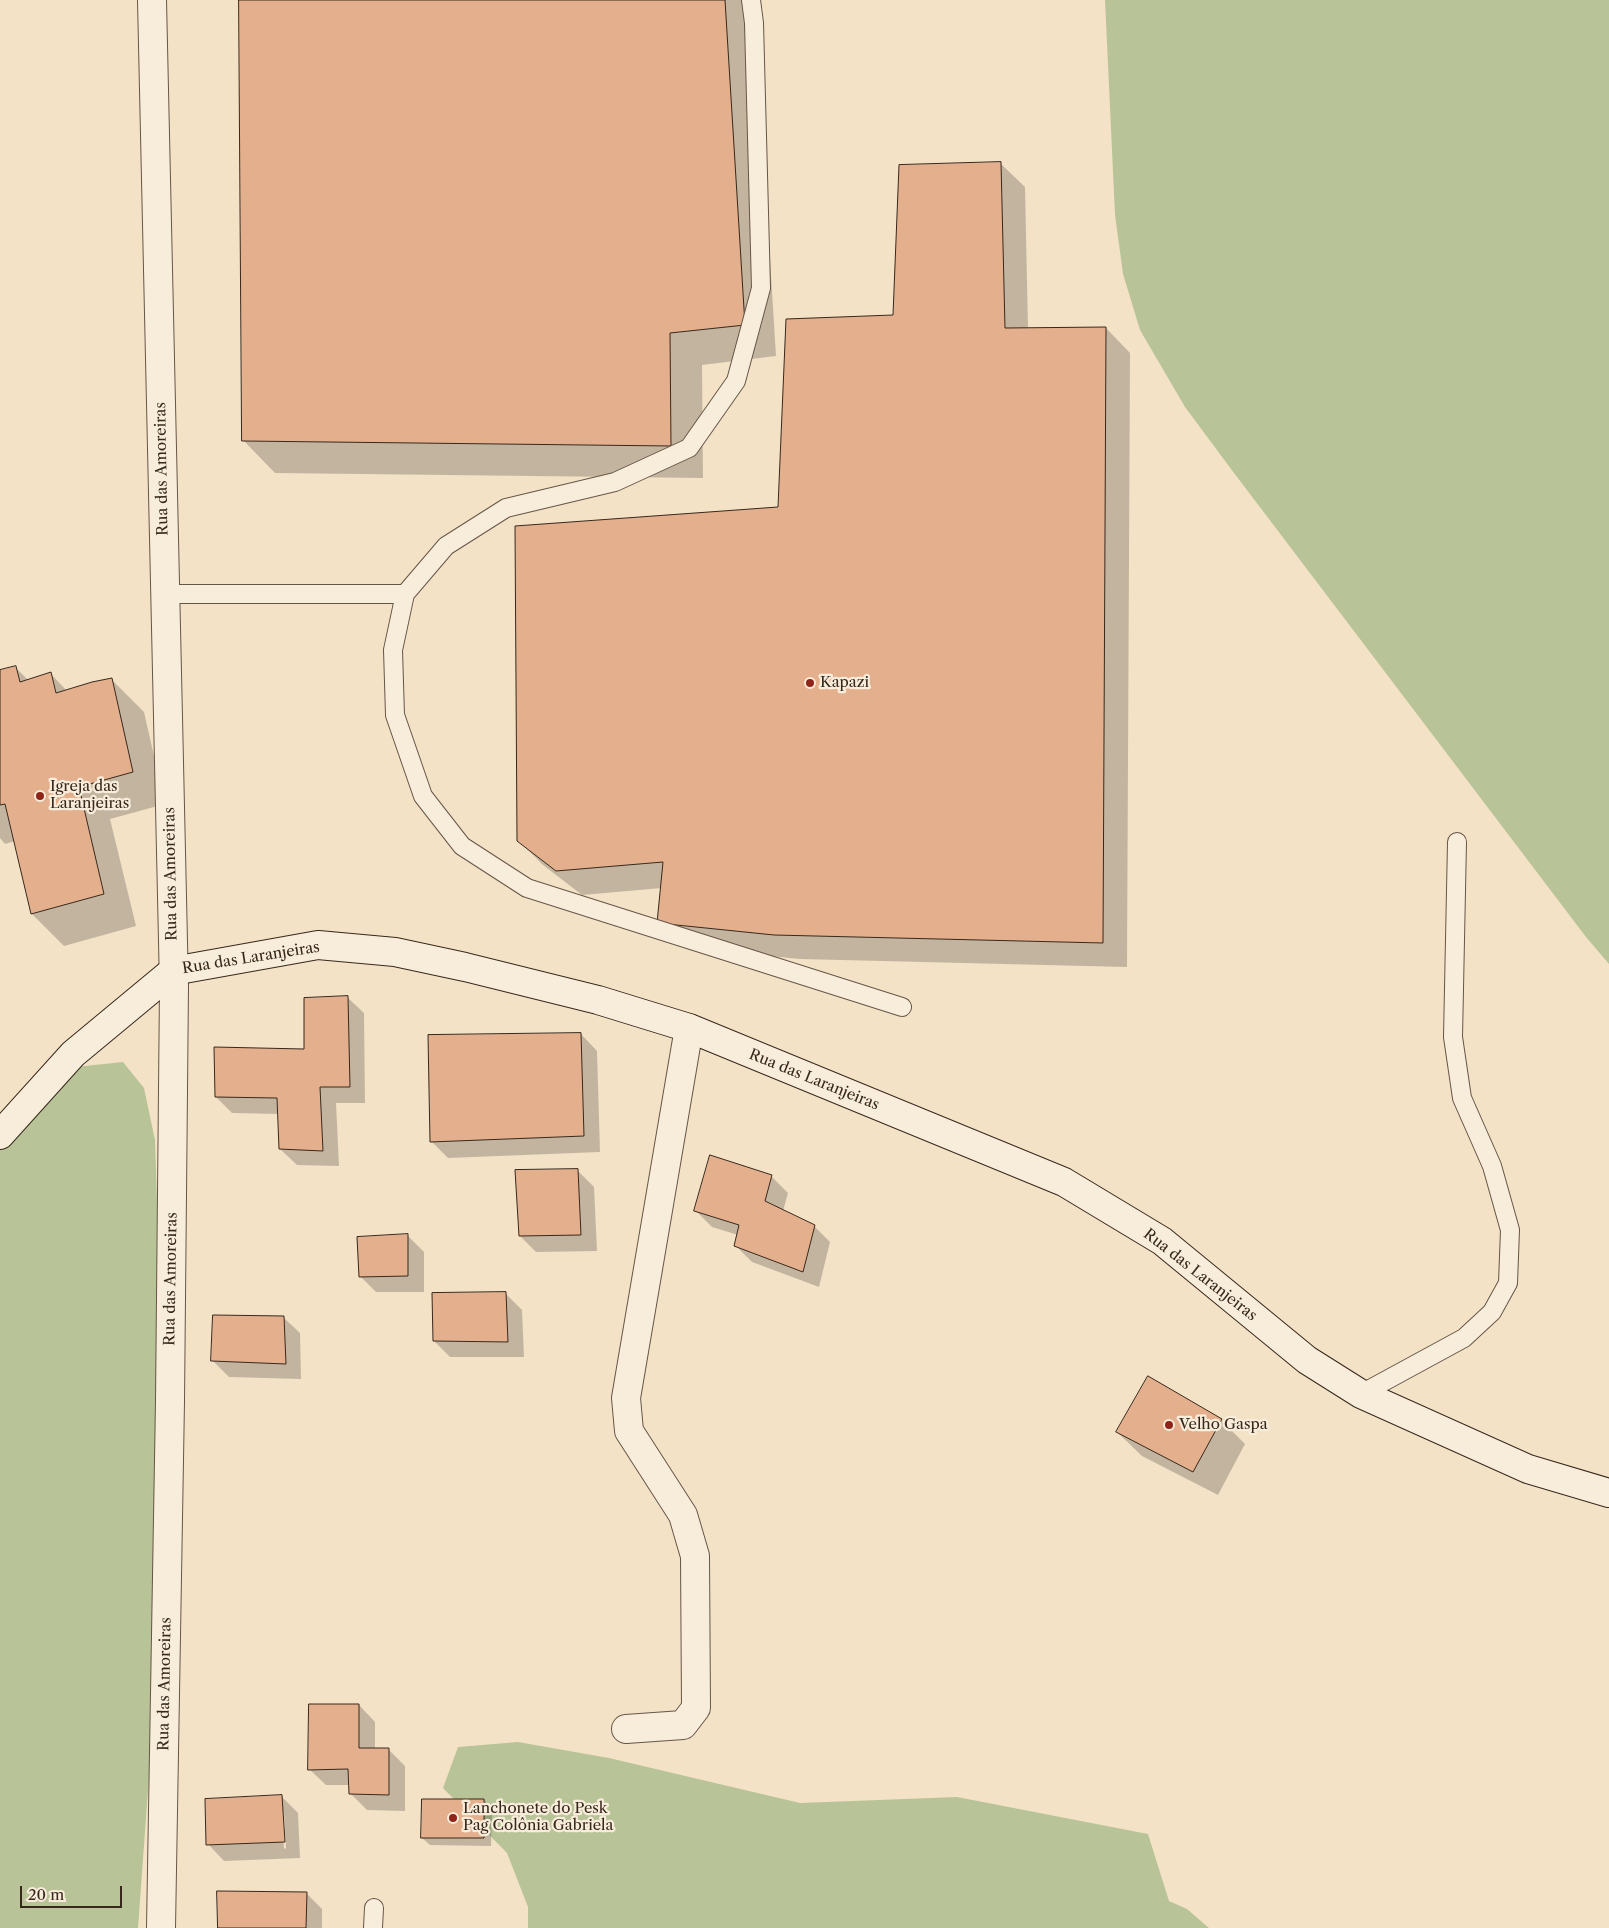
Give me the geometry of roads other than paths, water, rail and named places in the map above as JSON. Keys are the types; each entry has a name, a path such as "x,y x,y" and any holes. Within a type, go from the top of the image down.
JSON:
{"street":[{"name":"Rua das Amoreiras","path":"152,0 173,971 170,1382 161,1928"},
{"name":"Rua das Laranjeiras","path":"0,1135 73,1054 173,971 318,945 395,952 465,967 598,1000 688,1028 1064,1182 1162,1241 1307,1360 1361,1394 1528,1468 1609,1492"},
{"path":"626,1729 683,1724 696,1708 694,1556 683,1515 629,1431 626,1398 688,1028"}],"lane":[{"path":"751,0 754,22 761,288 736,381 690,448 615,482 506,508 446,546 405,594 393,650 394,714 423,796 462,846 527,888 902,1007"},
{"path":"165,594 405,594"},
{"path":"1361,1394 1464,1338 1492,1312 1508,1283 1510,1230 1492,1166 1462,1098 1453,1037 1457,842"},
{"path":"373,1928 374,1908"}],"place":[{"name":"Kapazi","path":"810,683"},
{"name":"Igreja das Laranjeiras","path":"40,796"},
{"name":"Velho Gaspa","path":"1169,1425"},
{"name":"Lanchonete do Pesk Pag Colônia Gabriela","path":"453,1818"}]}
